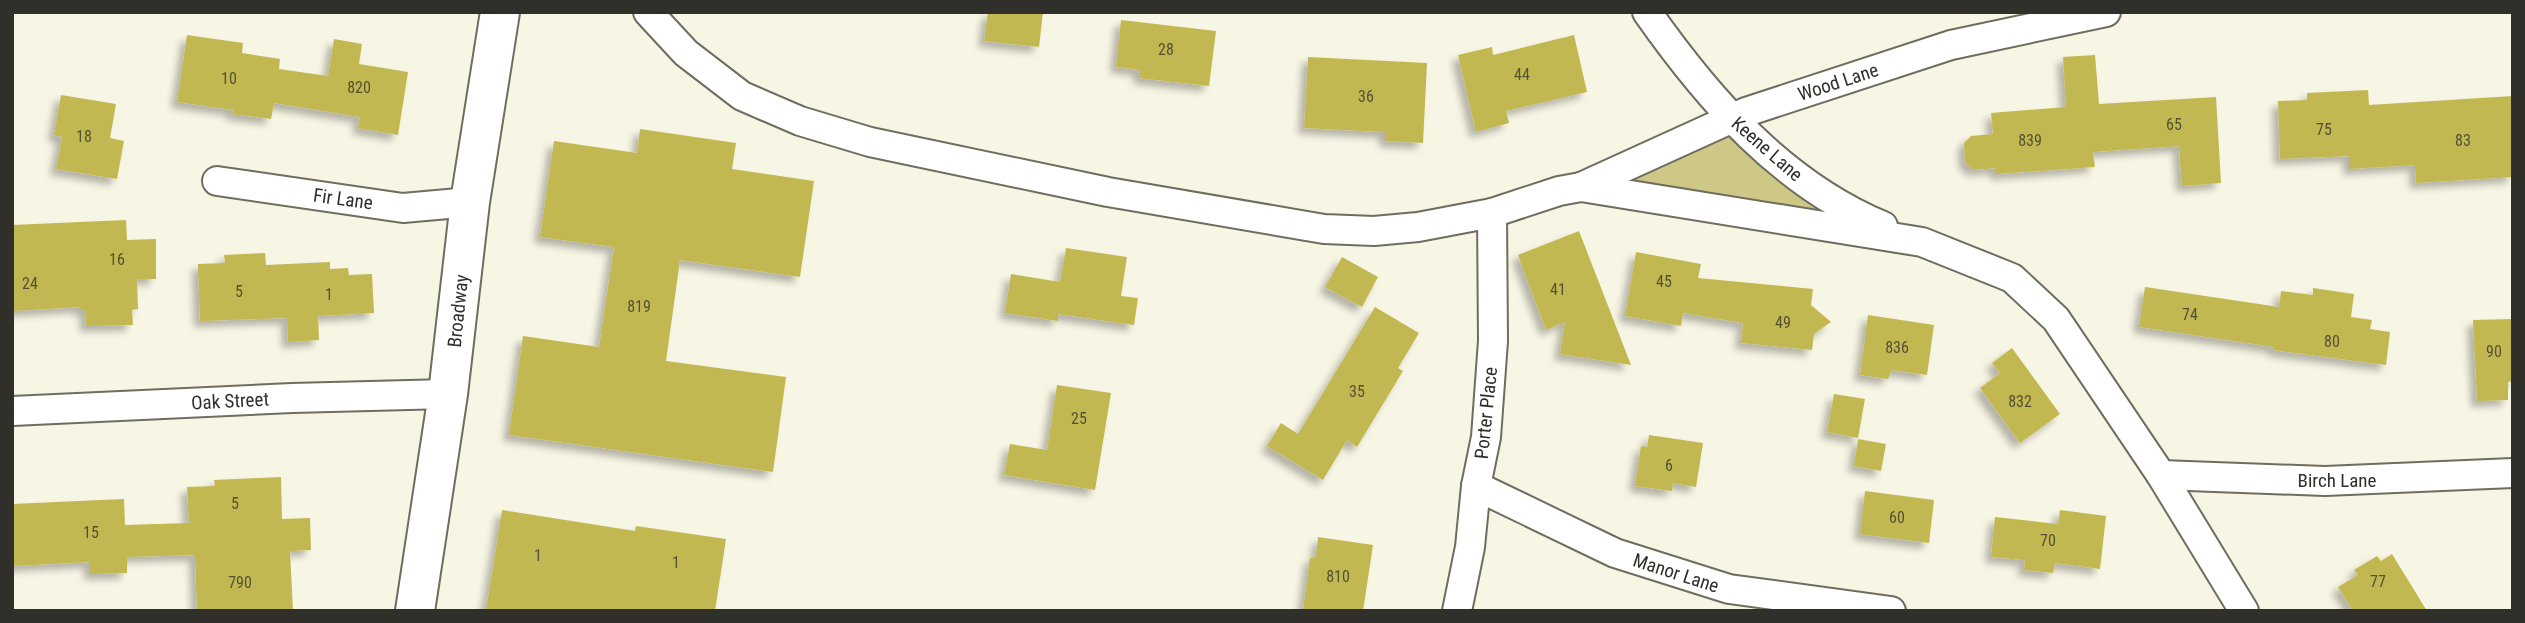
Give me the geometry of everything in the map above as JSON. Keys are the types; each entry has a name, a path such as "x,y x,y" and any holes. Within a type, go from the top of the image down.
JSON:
{"main road":[{"name":"Broadway","path":"415,611 448,394 470,202 500,12"}],"street":[{"path":"648,12 686,53 742,96 800,121 870,142 1108,192 1324,229 1374,231 1418,227 1492,213 1559,191 1581,187 1922,242 2012,278 2056,319 2161,475 2244,611"},
{"name":"Keene Lane","path":"1647,12 1677,55 1731,119 1794,175 1860,216 1922,242"},
{"name":"Wood Lane","path":"1581,187 1731,119 1951,45 2106,12"},
{"name":"Fir Lane","path":"217,181 403,208 470,202"},
{"name":"Porter Place","path":"1457,611 1470,547 1476,486 1486,437 1493,341 1492,213"},
{"name":"Oak Street","path":"12,411 448,394"},
{"name":"Birch Lane","path":"2161,475 2325,481 2513,473"},
{"name":"Manor Lane","path":"1476,486 1615,553 1729,589 1891,611"}],"shaded area":[{"path":"1728,127 1851,223 1602,184"}],"building":[{"path":"988,12 1043,12 1039,47 984,41"},
{"path":"1121,20 1216,31 1209,86 1139,78 1140,70 1116,67"},
{"path":"187,35 243,43 242,53 280,59 279,69 328,76 334,39 362,44 359,64 408,72 398,135 358,128 360,117 274,103 271,119 177,102"},
{"path":"1574,35 1587,92 1506,111 1509,123 1476,132 1458,55 1492,47 1493,55"},
{"path":"2095,55 2099,104 2216,97 2221,183 2182,186 2179,146 2093,152 2095,167 1996,174 1996,168 1973,170 1965,162 1964,143 1971,136 1993,134 1991,113 2066,107 2063,57"},
{"path":"1308,57 1427,63 1423,143 1385,141 1385,132 1304,128"},
{"path":"2368,90 2369,105 2513,96 2513,177 2416,183 2415,165 2349,169 2349,156 2280,159 2278,101 2307,100 2307,93"},
{"path":"61,95 116,104 110,138 124,141 117,179 56,169 62,137 54,135"},
{"path":"640,129 736,143 732,169 814,181 800,277 680,260 666,361 786,377 773,472 509,435 523,336 599,347 614,247 540,237 554,141 637,153"},
{"path":"126,220 127,240 156,239 156,279 137,279 138,309 132,310 133,325 86,326 85,310 80,310 80,307 12,311 12,225"},
{"path":"1579,231 1631,365 1560,354 1565,322 1546,330 1518,255"},
{"path":"1066,248 1127,257 1121,296 1138,298 1134,325 1058,314 1058,321 1005,313 1011,274 1060,282"},
{"path":"1636,252 1701,264 1698,278 1813,289 1811,305 1831,322 1814,334 1812,350 1741,343 1743,323 1683,313 1681,326 1625,316"},
{"path":"265,253 266,265 330,262 330,269 348,268 349,275 372,274 374,313 318,316 319,340 288,342 287,318 200,321 198,264 225,263 224,255"},
{"path":"1342,257 1378,277 1362,307 1325,287"},
{"path":"2145,287 2279,307 2281,291 2313,295 2313,288 2354,294 2351,317 2372,320 2370,329 2390,332 2386,365 2273,350 2274,347 2139,327"},
{"path":"1375,307 1419,333 1398,368 1403,371 1357,447 1347,440 1323,480 1267,446 1281,423 1298,434"},
{"path":"1868,315 1934,325 1927,375 1892,370 1888,379 1860,375"},
{"path":"2513,319 2513,381 2508,382 2508,400 2477,401 2473,320"},
{"path":"2012,348 2060,414 2020,443 1980,388 2000,373 1992,363"},
{"path":"1057,385 1111,393 1095,490 1004,475 1010,444 1047,450"},
{"path":"1834,394 1865,399 1858,438 1827,432"},
{"path":"1649,435 1703,443 1696,487 1673,483 1672,491 1635,486 1641,446 1647,447"},
{"path":"1858,439 1886,444 1881,471 1854,466"},
{"path":"281,477 282,519 310,518 311,550 290,551 293,611 197,611 195,555 127,557 127,573 90,574 90,562 12,566 12,504 124,499 125,525 189,523 187,487 215,486 214,480"},
{"path":"1865,491 1934,500 1929,543 1860,534"},
{"path":"502,510 635,531 636,526 726,539 715,611 486,611"},
{"path":"2060,510 2106,516 2100,569 2055,563 2053,573 2024,570 2025,560 1991,557 1995,517 2058,524"},
{"path":"1318,537 1373,545 1363,611 1303,611 1310,558 1316,557"},
{"path":"2392,554 2427,611 2353,611 2338,587 2358,575 2354,570 2377,556 2381,561"}]}
